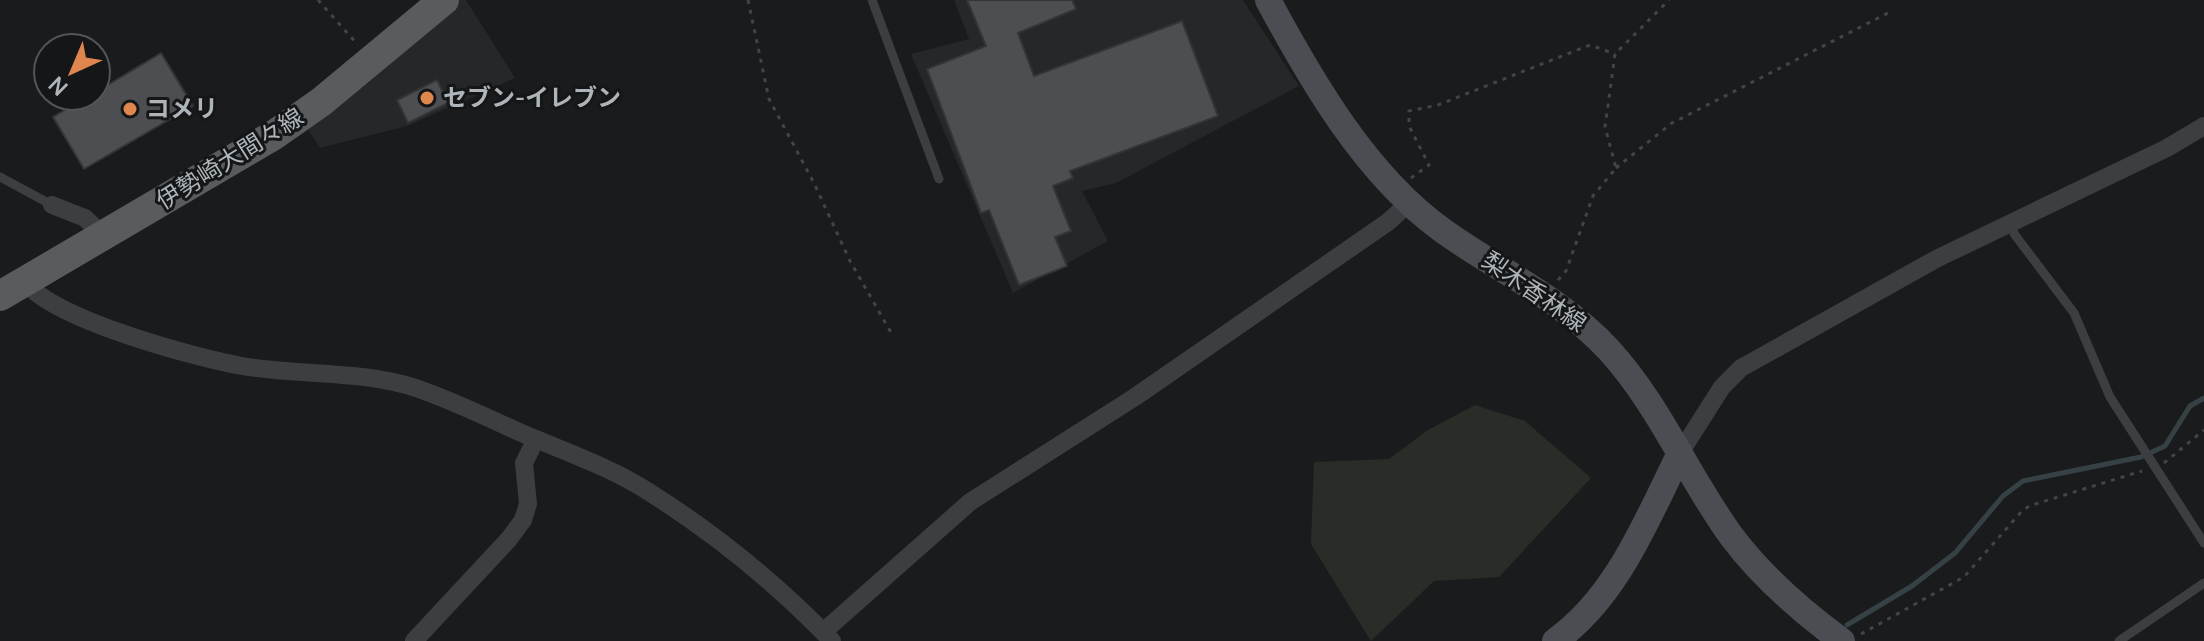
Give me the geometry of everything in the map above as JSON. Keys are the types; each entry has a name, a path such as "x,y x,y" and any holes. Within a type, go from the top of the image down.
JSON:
{"main road":[{"name":"伊勢崎大間々線","path":"13,288 274,135 444,0"},
{"name":"梨木香林線","path":"1268,0 1330,105 1363,153 1402,196 1443,230 1577,318 1632,378 1746,555 1784,595 1852,637"},
{"path":"1555,641 1584,617 1609,585 1680,453"}],"street":[{"path":"1680,453 1722,387 1741,368 1938,258 2167,148 2204,126"},
{"path":"13,288 32,292 87,320 122,333 243,366 369,377 439,396 650,492 732,552 822,638 970,502 1135,397 1388,222 1402,196"},
{"path":"52,205 85,218 103,235"},
{"path":"414,641 523,520 528,498 524,463 536,439"}],"lane":[{"path":"872,0 939,179"},
{"path":"0,177 52,205"},
{"path":"2009,222 2015,235 2074,313 2110,397 2204,543"},
{"path":"2119,641 2204,583"}],"path":[{"path":"318,0 371,61"},
{"path":"748,0 769,99 814,183 850,261 893,336"},
{"path":"1616,168 1605,127 1615,54 1669,0"},
{"path":"1544,295 1566,271 1593,196 1616,168 1672,123 1892,11"},
{"path":"1402,196 1429,165 1409,126 1409,111 1438,105 1590,45 1615,54"},
{"path":"1852,637 1964,577 2029,506 2168,461 2204,430"}],"shaded area":[{"path":"460,0 466,0 515,78 407,126 320,148 305,125"},
{"path":"954,0 1243,0 1299,86 1116,183 1082,191 1108,241 1013,293 911,54 969,39"},
{"path":"1475,405 1525,421 1591,478 1499,577 1434,581 1371,641 1311,544 1314,462 1389,459 1428,430"}],"building":[{"path":"967,0 1072,0 1076,9 1018,33 1034,76 1182,21 1218,116 1070,171 1073,178 1053,186 1071,231 1055,237 1067,266 1019,285 989,210 981,213 927,69 986,46"},
{"path":"161,53 193,106 84,169 53,117 61,112 112,112 112,82"},
{"path":"437,80 448,103 408,123 397,100"}],"waterway":[{"path":"1847,625 1912,586 1955,553 2003,496 2023,481 2141,457 2165,446 2190,406 2204,398"}],"place":[{"name":"セブン-イレブン","path":"427,98"},
{"name":"コメリ","path":"130,109"}]}
